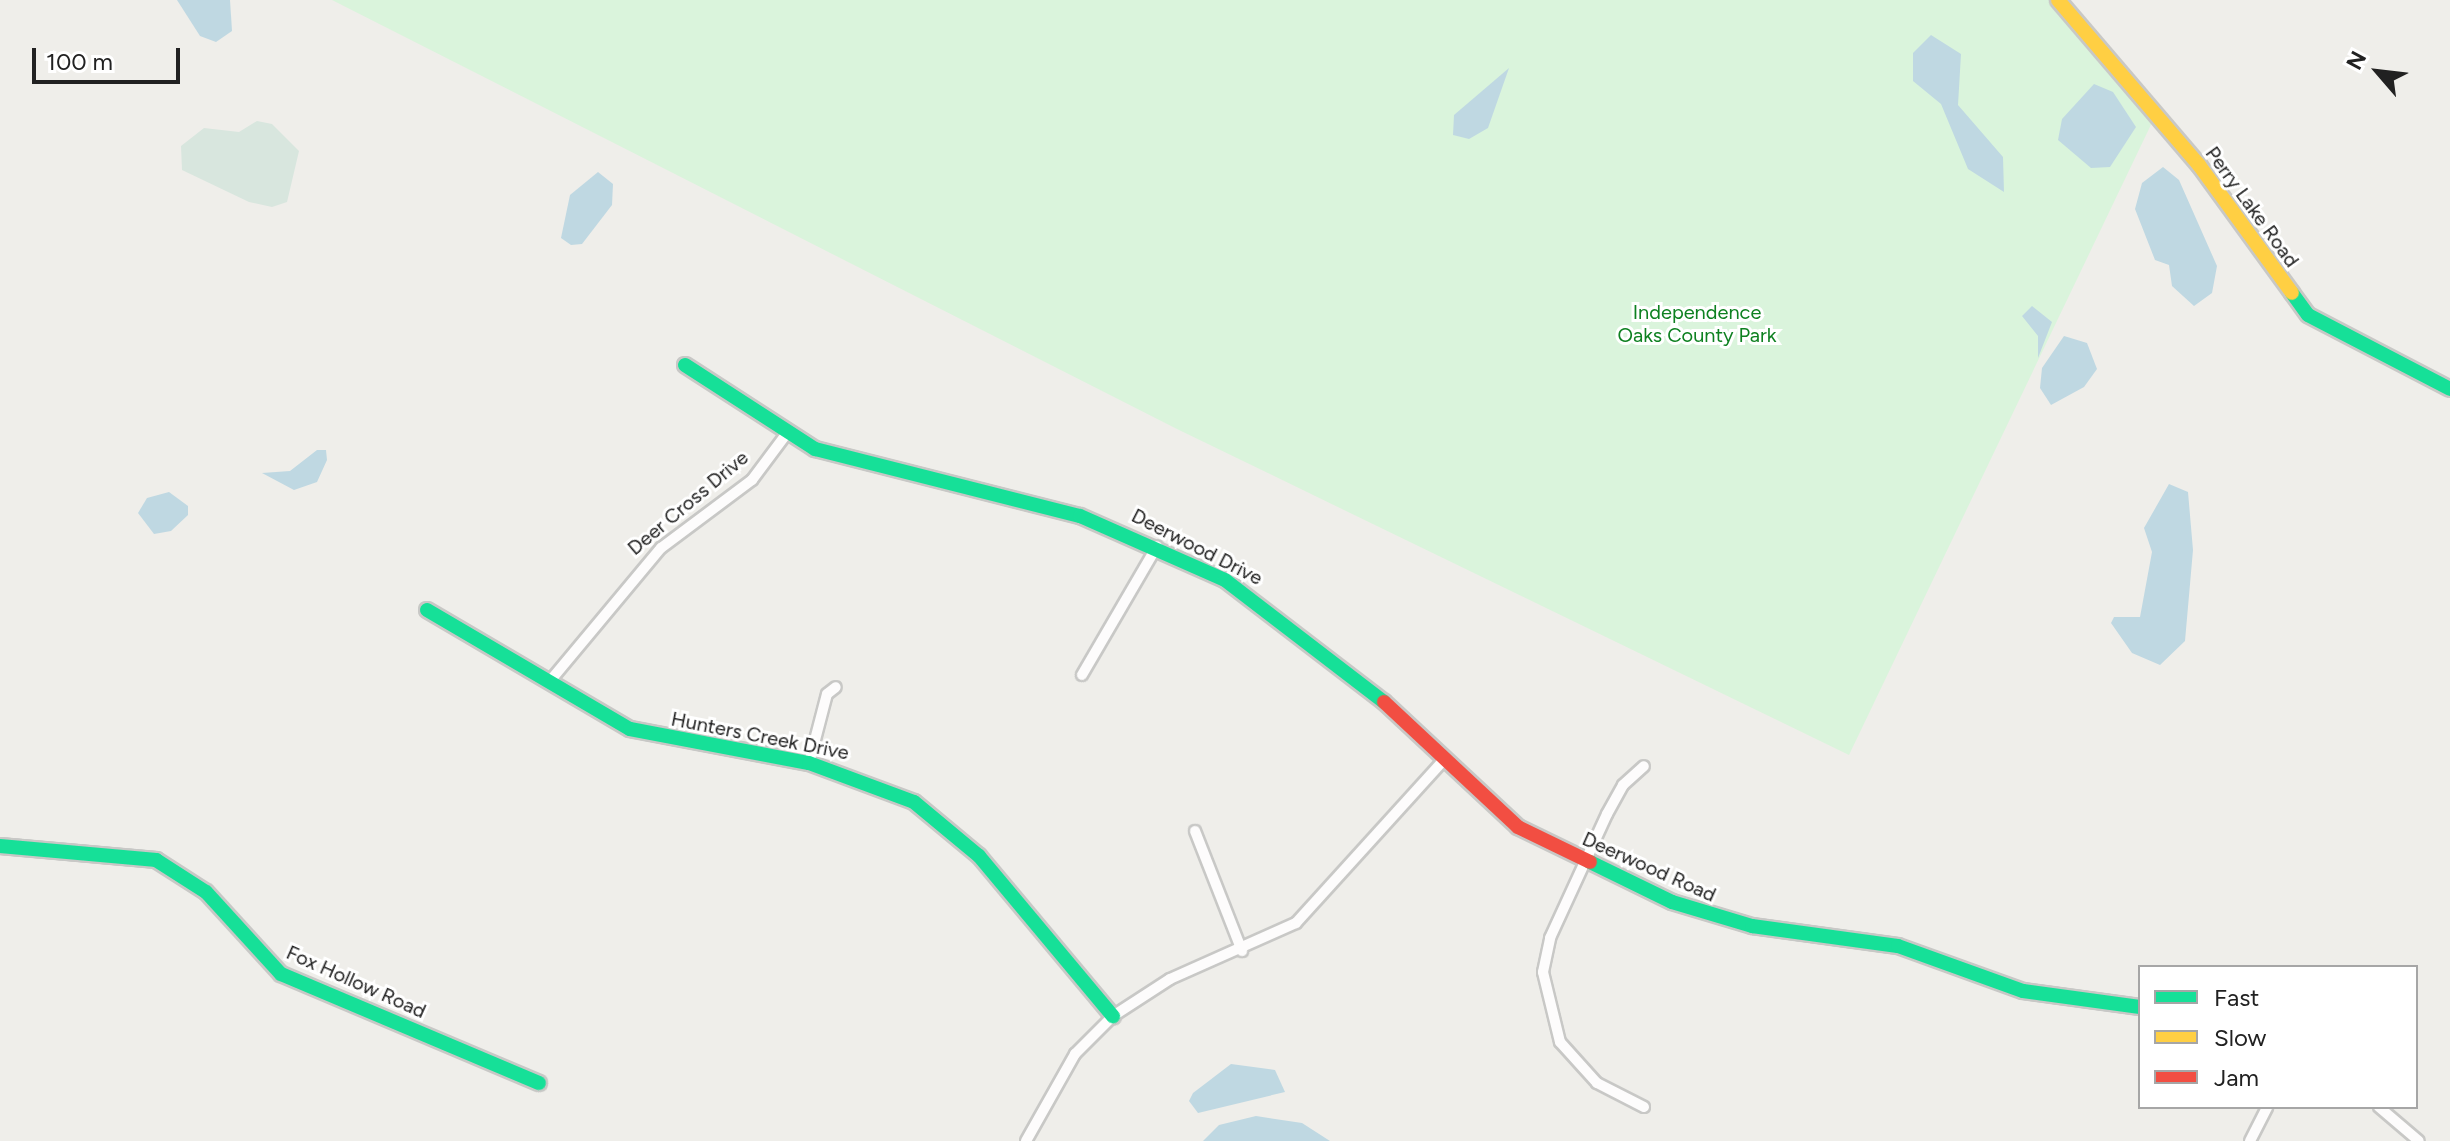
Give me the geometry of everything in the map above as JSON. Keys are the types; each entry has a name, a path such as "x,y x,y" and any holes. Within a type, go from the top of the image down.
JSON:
{"street":[{"name":"Perry Lake Road","path":"2058,0 2199,165 2308,315 2450,389"},
{"path":"685,365 787,433"},
{"name":"Deerwood Drive","path":"787,433 815,449 1080,516 1157,546 1301,630 1443,761"},
{"name":"Deer Cross Drive","path":"550,681 641,568 752,480 787,433"},
{"path":"1082,675 1157,546"},
{"name":"Hunters Creek Drive","path":"427,610 630,729 809,763 869,780 940,819 1113,1016"},
{"path":"809,763 827,694 836,687"},
{"path":"1026,1141 1075,1054 1113,1016 1170,979 1242,951 1317,906 1443,761"},
{"name":"Deerwood Road","path":"1443,761 1518,827 1585,861 1722,919 1868,940 2023,991 2138,1007"},
{"path":"1644,766 1623,785 1585,861 1545,953 1549,1020 1582,1071 1644,1107"},
{"path":"1195,831 1242,951"},
{"name":"Fox Hollow Road","path":"0,846 156,860 206,892 281,974 539,1083"},
{"path":"2250,1141 2266,1109"},
{"path":"2381,1109 2419,1141"}],"shaded area":[{"path":"257,121 272,124 299,151 287,202 272,207 249,202 182,170 181,146 204,128 239,132"}],"green space":[{"name":"Independence Oaks County Park","path":"332,0 2060,0 2159,108 1849,755 1177,429"}],"water":[{"path":"177,0 230,0 232,31 216,42 200,36"},
{"path":"1931,35 1961,54 1958,105 2003,157 2004,192 1968,169 1941,104 1913,81 1913,53"},
{"path":"1509,68 1488,128 1469,139 1453,135 1454,115"},
{"path":"2094,84 2113,92 2136,127 2110,167 2091,168 2058,140 2062,119"},
{"path":"2163,167 2179,180 2217,266 2212,293 2194,306 2172,286 2169,265 2155,260 2135,209 2142,183"},
{"path":"598,172 613,184 612,205 582,244 571,245 561,238 570,195"},
{"path":"2032,306 2052,322 2038,358 2038,336 2022,316"},
{"path":"2064,336 2087,343 2097,369 2084,387 2051,405 2040,388 2042,368"},
{"path":"317,450 326,450 327,460 317,482 294,490 262,473 290,471"},
{"path":"2169,484 2188,492 2193,550 2185,641 2160,665 2132,653 2111,623 2114,617 2140,617 2152,552 2144,528"},
{"path":"169,492 188,506 188,515 171,531 154,534 138,513 147,498"},
{"path":"1231,1064 1275,1070 1285,1092 1198,1113 1189,1101 1193,1093"},
{"path":"1256,1116 1302,1123 1330,1141 1203,1141 1219,1125"}],"traffic: fast":[{"path":"2292,293 2308,315 2450,389"},
{"path":"685,365 815,449 1080,516 1225,580 1384,702"},
{"path":"427,610 630,729 809,763 914,802 979,856 1113,1016"},
{"path":"0,846 156,860 206,892 281,974 539,1083"},
{"path":"1590,862 1672,902 1752,926 1898,946 2023,991 2138,1007"}],"traffic: slow":[{"path":"2058,0 2199,165 2292,293"}],"traffic: jam":[{"path":"1384,702 1518,827 1590,862"}]}
